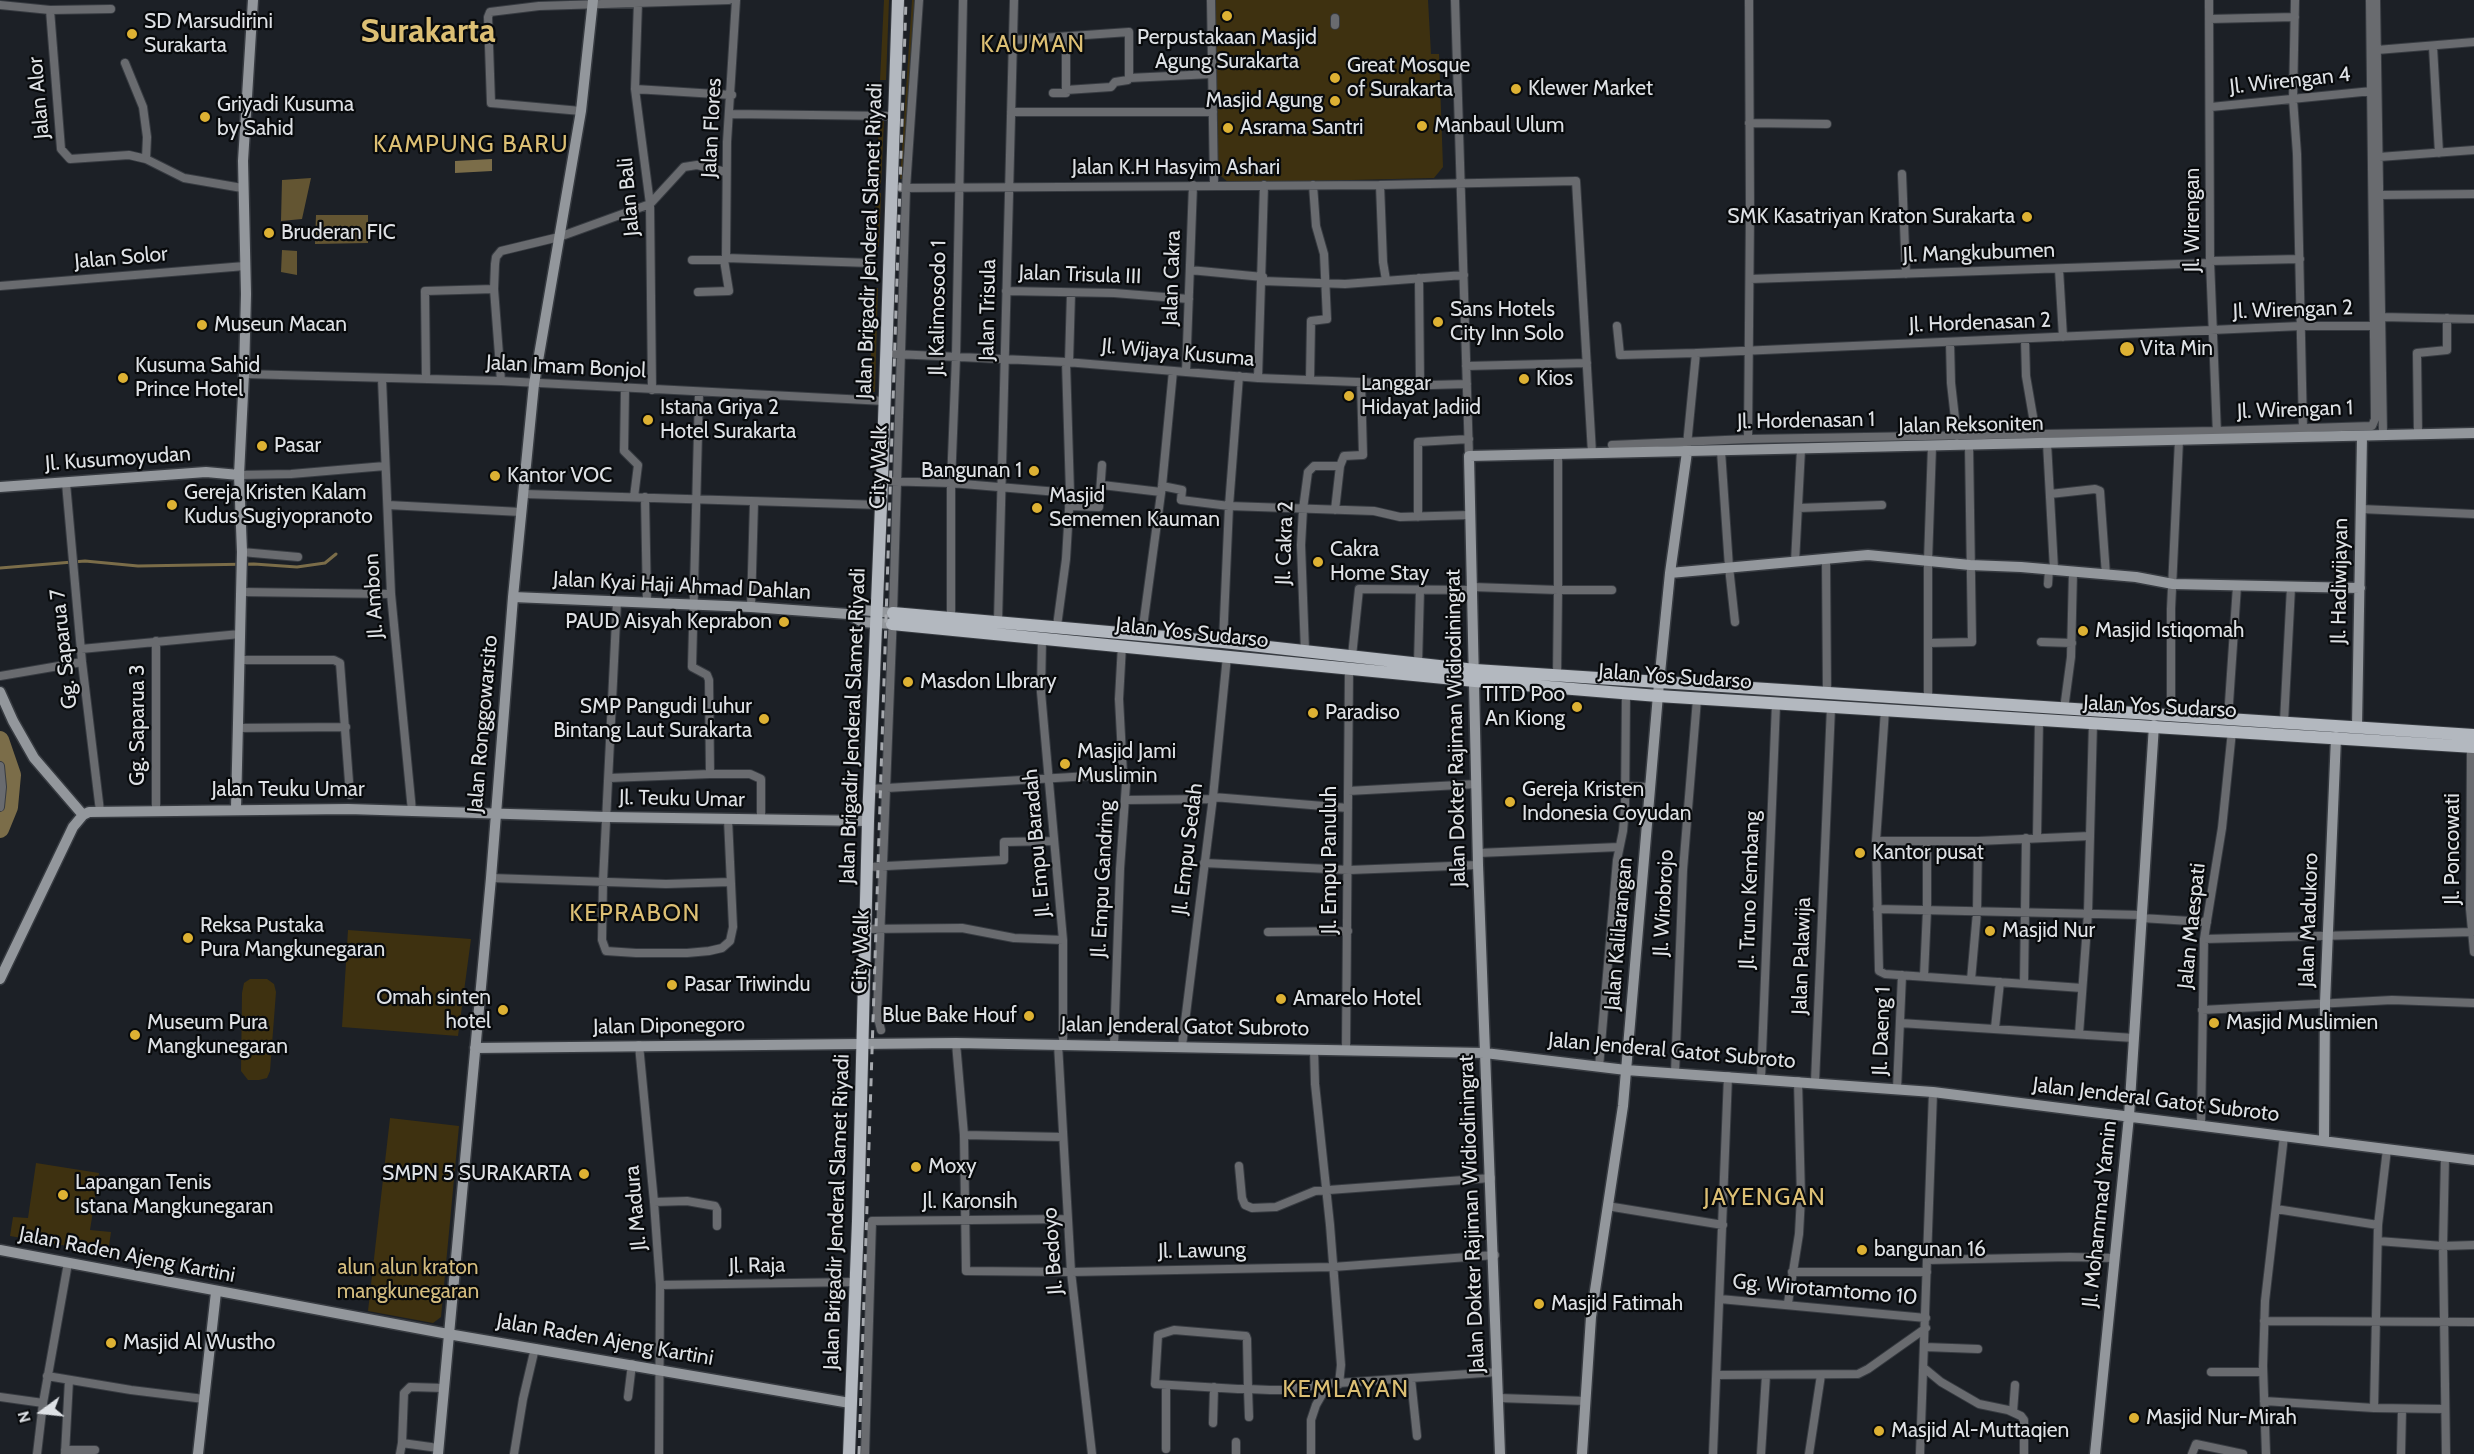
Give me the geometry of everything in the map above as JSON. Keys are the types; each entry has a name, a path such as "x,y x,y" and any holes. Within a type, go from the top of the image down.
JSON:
{"main road":[{"path":"236,808 242,557 239,475 244,374 243,188 253,0"},
{"name":"Jalan Brigadir Jenderal Slamet Riyadi","path":"849,1454 856,1282 868,821 898,0"},
{"name":"Jalan Ronggowarsito","path":"438,1451 491,878 513,597 534,384 581,111 593,2"},
{"name":"Jalan Reksoniten","path":"1469,456 1592,453 1687,447 1721,451 2179,440 2217,435 2362,436 2474,433"},
{"name":"Jl. Hadiwijayan","path":"2356,733 2362,436"},
{"name":"Jalan Kalilarangan","path":"1582,1454 1591,1317 1626,1070 1659,683 1670,573 1687,447"},
{"name":"Jalan Dokter Rajiman Widiodiningrat","path":"1469,456 1478,859 1495,1255 1500,1454"},
{"name":"Jl. Kusumoyudan","path":"0,487 206,472 239,475"},
{"path":"1670,573 1868,555 1970,565 2073,571 2136,577 2173,584 2360,588"},
{"name":"Jalan Kyai Haji Ahmad Dahlan","path":"513,597 751,607 848,614 862,622 875,616"},
{"name":"Jalan Yos Sudarso","path":"875,616 1042,638 1225,656 1418,664 1475,675 1557,676 2064,709 2154,720 2473,743"},
{"name":"Jalan Yos Sudarso","path":"892,618 951,617 1223,642 1305,651 1351,662 1658,696 2093,722 2154,720 2171,715 2230,724 2284,722 2336,732"},
{"path":"1223,642 1225,656"},
{"path":"0,692 34,758 83,815 73,827 0,979"},
{"name":"Jl. Mohammad Yamin","path":"2095,1454 2129,1116 2154,720"},
{"name":"Jalan Madukoro","path":"2324,1141 2325,1003 2336,732"},
{"name":"Jalan Teuku Umar","path":"83,815 100,811 236,808 495,814"},
{"name":"Jl. Teuku Umar","path":"495,814 868,821"},
{"name":"Jalan Jenderal Gatot Subroto","path":"862,1043 1182,1046 1485,1053 1626,1070 1933,1092 2474,1160"},
{"name":"Jalan Diponegoro","path":"476,1048 862,1043"},
{"name":"Jalan Raden Ajeng Kartini","path":"0,1250 448,1334 850,1403"},
{"path":"198,1454 216,1292"}],"street":[{"path":"581,111 491,103 488,16 492,10 593,2 729,0"},
{"name":"Jalan Flores","path":"698,292 729,291 725,259 726,172 736,0"},
{"name":"City Walk","path":"881,1030 877,1014 906,188 919,0"},
{"name":"Jl. Kalimosodo 1","path":"951,617 951,483 956,357 963,0"},
{"name":"Jalan Trisula","path":"998,621 1014,0"},
{"path":"1211,0 1214,185"},
{"name":"Jalan Dokter Rajiman Widiodiningrat","path":"1455,0 1469,456"},
{"path":"1748,439 1749,0"},
{"name":"Jl. Wirengan","path":"2209,0 2210,262 2217,435"},
{"path":"2295,0 2293,99 2300,259 2303,429"},
{"path":"2370,0 2374,326"},
{"path":"2376,0 2383,435"},
{"name":"Jalan Bali","path":"638,2 635,89 650,204 652,390"},
{"path":"0,5 50,10 111,9"},
{"name":"Jalan Alor","path":"50,10 59,138 64,155 78,160 129,155 146,159 184,178 243,188"},
{"path":"2209,20 2295,17"},
{"path":"1012,40 1129,32 1129,78"},
{"path":"1066,37 1066,90"},
{"path":"2377,50 2474,42"},
{"path":"2433,47 2439,153"},
{"path":"125,63 143,107 147,137 146,159"},
{"path":"1053,93 1111,87 1115,82 1129,78 1212,74"},
{"path":"635,89 732,95"},
{"name":"Jl. Wirengan 4","path":"2211,107 2372,91"},
{"path":"1011,112 1212,112"},
{"path":"730,114 893,116"},
{"path":"1749,123 1827,124"},
{"path":"2379,157 2474,150"},
{"path":"501,381 494,289 496,257 501,251 559,237 650,204 684,167 697,165 726,172"},
{"path":"1902,174 1906,274"},
{"name":"Jalan K.H Hasyim Ashari","path":"891,188 1380,185 1576,181 1587,363"},
{"name":"Jalan Cakra","path":"1186,372 1193,185"},
{"path":"1258,378 1263,279 1263,185"},
{"path":"1310,380 1307,321 1327,320 1324,254 1316,226 1313,185"},
{"path":"1380,185 1383,262 1386,280"},
{"path":"2380,195 2474,194"},
{"name":"Jl. Mangkubumen","path":"1750,279 2300,259"},
{"path":"692,260 870,262"},
{"name":"Jalan Solor","path":"0,286 245,266"},
{"path":"2059,269 2063,337"},
{"path":"1190,270 1263,279 1345,284 1464,275"},
{"path":"1419,278 1420,385"},
{"path":"426,379 425,291 494,289"},
{"name":"Jalan Trisula III","path":"1006,291 1142,294 1189,299"},
{"path":"1058,626 1066,560 1070,494 1068,362 1071,293"},
{"path":"2381,317 2474,319"},
{"path":"2418,434 2417,353 2447,350 2447,318"},
{"name":"Jl. Hordenasan 2","path":"1617,326 1620,355 2212,331"},
{"name":"Jl. Wirengan 2","path":"2212,331 2374,326"},
{"name":"Jl. Wirengan 1","path":"2217,435 2374,424 2374,326"},
{"path":"2025,339 2026,376 2036,434"},
{"path":"1950,342 1957,436"},
{"path":"1687,447 1696,353"},
{"name":"Jl. Wijaya Kusuma","path":"886,354 1068,362 1258,378 1420,385 1467,384"},
{"path":"1466,366 1587,363 1592,453"},
{"path":"1142,634 1161,489 1173,371"},
{"name":"Jalan Imam Bonjol","path":"244,374 501,381 885,401"},
{"path":"1223,642 1228,506 1239,376"},
{"name":"Jl. Ambon","path":"382,379 391,594 412,811"},
{"path":"1335,510 1340,466 1345,456 1363,455 1360,382"},
{"path":"625,389 624,451 638,465 634,497"},
{"path":"699,393 692,667 707,675 709,680 710,774"},
{"name":"Jl. Hordenasan 1","path":"1612,445 1687,447 1748,439 2036,434 2217,435"},
{"path":"1418,517 1418,441 1468,439"},
{"path":"2171,715 2173,584 2179,440"},
{"path":"2047,443 2051,569 2048,585"},
{"path":"1928,643 1972,642 1969,445"},
{"path":"1928,700 1928,561 1932,446"},
{"path":"1795,562 1802,449"},
{"path":"1721,451 1735,622"},
{"path":"1557,676 1558,454"},
{"path":"1069,506 1098,508 1102,485 1102,465"},
{"name":"Jl. Cakra 2","path":"1305,651 1301,580 1303,509 1310,468 1316,465 1340,466"},
{"path":"239,475 291,474 385,466"},
{"path":"882,481 951,483 1070,494"},
{"name":"Gg. Saparua 7","path":"66,483 82,662 100,811"},
{"path":"1102,485 1182,490 1181,500 1228,506 1374,511 1400,517 1470,515"},
{"path":"2050,494 2098,489 2106,575"},
{"path":"524,494 881,505"},
{"path":"645,497 647,603"},
{"path":"387,498 521,512"},
{"path":"751,607 754,502"},
{"path":"1798,508 1882,505"},
{"path":"2361,509 2474,514"},
{"path":"242,557 298,556"},
{"path":"1826,559 1827,694"},
{"path":"2064,709 2072,643 2073,571"},
{"name":"Jalan Maespati","path":"2201,1125 2204,939 2222,828 2237,586"},
{"path":"2284,722 2291,587"},
{"name":"Jl. Empu Panuluh","path":"1346,1051 1351,662 1359,589 1420,589"},
{"path":"1418,664 1420,589 1612,590"},
{"path":"241,592 391,594"},
{"path":"617,601 603,881 604,949 609,952 687,953 722,948 730,941 733,927 728,819"},
{"path":"81,648 240,634"},
{"name":"Jl. Empu Baradah","path":"1042,638 1041,692 1054,841 1059,873 1063,940 1061,1045"},
{"name":"Gg. Saparua 3","path":"156,641 156,810"},
{"path":"2041,642 2072,643"},
{"name":"Jl. Empu Gandring","path":"1114,1045 1120,880 1126,800 1119,692 1122,645"},
{"name":"Jl. Empu Sedah","path":"1182,1046 1213,798 1225,656"},
{"path":"239,660 338,661 342,668 350,795"},
{"path":"0,676 82,662"},
{"path":"1599,1067 1619,847 1623,831 1626,786 1626,693"},
{"path":"873,697 889,697"},
{"name":"Jl. Wirobrojo","path":"1675,1073 1683,870 1698,699"},
{"name":"Jl. Truno Kembang","path":"1761,1078 1776,704"},
{"name":"Jalan Palawija","path":"1815,1082 1831,707"},
{"path":"1885,710 1876,841 1879,971 1885,974 2082,988"},
{"path":"2037,837 2039,719"},
{"path":"2079,1034 2088,913 2093,722"},
{"path":"237,728 346,727"},
{"name":"Jl. Poncowati","path":"2473,743 2472,932 2474,952"},
{"path":"0,768 2,787 0,807"},
{"path":"609,778 750,774 761,779 761,819"},
{"path":"870,789 1123,774"},
{"path":"1348,791 1477,784"},
{"path":"1626,786 1651,787"},
{"path":"1126,800 1213,798 1348,808"},
{"path":"1876,841 1978,841 2090,836"},
{"path":"2024,984 2026,838"},
{"path":"867,867 1004,860 1004,842 1054,841"},
{"path":"1971,980 1977,912 1978,841"},
{"path":"1924,976 1927,842"},
{"path":"1204,863 1349,870 1619,847"},
{"path":"491,878 666,884 730,882"},
{"path":"1877,909 2088,913 2207,922"},
{"path":"865,929 962,928 1020,939 1063,940"},
{"path":"1268,932 1348,932"},
{"path":"2204,939 2472,932"},
{"name":"Jl. Daeng 1","path":"1897,1089 1902,975"},
{"path":"1995,1028 2000,982"},
{"path":"2202,1010 2392,1000 2474,1003"},
{"path":"1900,1023 2134,1038"},
{"path":"956,1043 964,1135 965,1220"},
{"name":"Jl. Madura","path":"639,1045 660,1285 659,1454"},
{"name":"Jl. Bedoyo","path":"1061,1045 1062,1137 1071,1272 1092,1454"},
{"path":"1314,1049 1315,1084 1341,1365 1340,1384"},
{"path":"1713,1454 1728,1076"},
{"path":"1788,1303 1799,1234 1801,1197 1798,1081"},
{"path":"1920,1454 1933,1092"},
{"path":"964,1135 1062,1137"},
{"path":"2266,1454 2264,1321 2284,1136"},
{"path":"2374,1408 2378,1225 2387,1149"},
{"path":"2445,1157 2443,1246 2446,1454"},
{"path":"1239,1166 1242,1198 1245,1205 1252,1208 1276,1207 1315,1191 1491,1178"},
{"path":"654,1202 692,1202 715,1206 717,1226"},
{"path":"1607,1206 1723,1225"},
{"path":"2276,1209 2378,1225"},
{"name":"Jl. Karonsih","path":"867,1348 872,1221 1068,1219"},
{"name":"Jl. Lawung","path":"965,1220 966,1271 1071,1272 1333,1267 1495,1255"},
{"path":"2378,1241 2443,1246 2474,1245"},
{"path":"1927,1260 2115,1258"},
{"path":"37,1454 47,1376 69,1263"},
{"path":"1792,1272 1927,1272"},
{"name":"Jl. Raja","path":"660,1285 856,1282"},
{"name":"Gg. Wirotamtomo 10","path":"1720,1299 1788,1303 1926,1318"},
{"path":"2264,1321 2474,1322"},
{"path":"1717,1375 1821,1375 1864,1372 1926,1328"},
{"path":"1249,1417 1248,1389 1246,1336 1174,1330 1159,1334 1154,1383 1166,1385 1248,1389 1282,1390 1328,1384 1498,1372"},
{"path":"853,1347 867,1348 865,1454"},
{"path":"1925,1347 1978,1349"},
{"path":"514,1454 523,1399 535,1348"},
{"path":"628,1397 632,1364"},
{"path":"1924,1368 1941,1382 1974,1401 2013,1412 2024,1420 2025,1454"},
{"path":"2211,1372 2263,1372"},
{"path":"1761,1454 1766,1375"},
{"path":"1809,1454 1821,1375"},
{"path":"47,1376 204,1399"},
{"path":"1411,1378 1417,1436"},
{"path":"69,1380 65,1452 95,1450"},
{"path":"1311,1454 1311,1420 1316,1405 1328,1384"},
{"path":"1166,1385 1166,1449"},
{"path":"2013,1412 2015,1385"},
{"path":"1213,1423 1214,1387"},
{"path":"400,1454 404,1393 407,1389 444,1388"},
{"path":"0,1397 43,1403"},
{"path":"1499,1398 1586,1401"},
{"path":"2264,1401 2374,1408 2445,1409"},
{"path":"2401,1454 2402,1409"},
{"path":"1236,1442 1236,1454"},
{"path":"402,1443 438,1451"},
{"path":"2192,1454 2196,1444 2243,1454"}],"green space":[{"path":"884,0 889,0 886,80 880,80"},
{"path":"912,0 916,0 903,179 900,179"},
{"path":"1214,0 1428,0 1431,54 1439,54 1443,167 1434,178 1229,183 1214,170"},
{"path":"879,120 884,121 881,184 876,184"},
{"path":"876,193 881,193 879,247 874,247"},
{"path":"873,288 878,288 875,392 870,392"},
{"path":"348,930 471,939 458,1036 342,1027"},
{"path":"250,979 267,979 274,984 276,992 270,1071 267,1078 259,1080 248,1080 241,1071 242,993 244,983"},
{"name":"alun alun kraton mangkunegaran","path":"390,1118 459,1126 441,1317 433,1323 368,1311"},
{"name":"Lapangan Tenis Istana Mangkunegaran","path":"36,1163 99,1173 90,1230 111,1232 108,1253 10,1236 13,1217 28,1218"}],"shaded area":[{"path":"492,159 492,171 455,173 455,161"},
{"path":"311,178 302,219 281,221 282,180"},
{"path":"316,215 368,215 368,243 315,244"},
{"path":"282,250 297,251 297,275 281,272"}],"waterway":[{"path":"0,568 85,561 138,566 254,564 297,567 325,563 336,554"},
{"path":"0,740 12,775 9,807 0,829"}],"railway":[{"path":"859,1454 906,0"}],"place":[{"name":"Perpustakaan Masjid Agung Surakarta","path":"1227,16"},
{"name":"SD Marsudirini Surakarta","path":"132,34"},
{"name":"Great Mosque of Surakarta","path":"1335,78"},
{"name":"Klewer Market","path":"1516,89"},
{"name":"Masjid Agung","path":"1335,101"},
{"name":"Griyadi Kusuma by Sahid","path":"205,117"},
{"name":"Manbaul Ulum","path":"1422,126"},
{"name":"Asrama Santri","path":"1228,128"},
{"name":"SMK Kasatriyan Kraton Surakarta","path":"2027,217"},
{"name":"Bruderan FIC","path":"269,233"},
{"name":"Sans Hotels City Inn Solo","path":"1438,322"},
{"name":"Museun Macan","path":"202,325"},
{"name":"Vita Min","path":"2127,349"},
{"name":"Kusuma Sahid Prince Hotel","path":"123,378"},
{"name":"Kios","path":"1524,379"},
{"name":"Langgar Hidayat Jadiid","path":"1349,396"},
{"name":"Istana Griya 2 Hotel Surakarta","path":"648,420"},
{"name":"Pasar","path":"262,446"},
{"name":"Bangunan 1","path":"1034,471"},
{"name":"Kantor VOC","path":"495,476"},
{"name":"Gereja Kristen Kalam Kudus Sugiyopranoto","path":"172,505"},
{"name":"Masjid Sememen Kauman","path":"1037,508"},
{"name":"Cakra Home Stay","path":"1318,562"},
{"name":"PAUD Aisyah Keprabon","path":"784,622"},
{"name":"Masjid Istiqomah","path":"2083,631"},
{"name":"Masdon LIbrary","path":"908,682"},
{"name":"TITD Poo An Kiong","path":"1577,707"},
{"name":"Paradiso","path":"1313,713"},
{"name":"SMP Pangudi Luhur Bintang Laut Surakarta","path":"764,719"},
{"name":"Masjid Jami Muslimin","path":"1065,764"},
{"name":"Gereja Kristen Indonesia Coyudan","path":"1510,802"},
{"name":"Kantor pusat","path":"1860,853"},
{"name":"Masjid Nur","path":"1990,931"},
{"name":"Reksa Pustaka Pura Mangkunegaran","path":"188,938"},
{"name":"Pasar Triwindu","path":"672,985"},
{"name":"Amarelo Hotel","path":"1281,999"},
{"name":"Omah sinten hotel","path":"503,1010"},
{"name":"Blue Bake Houf","path":"1029,1016"},
{"name":"Masjid Muslimien","path":"2214,1023"},
{"name":"Museum Pura Mangkunegaran","path":"135,1035"},
{"name":"Moxy","path":"916,1167"},
{"name":"SMPN 5 SURAKARTA","path":"584,1174"},
{"name":"Lapangan Tenis Istana Mangkunegaran","path":"63,1195"},
{"name":"bangunan 16","path":"1862,1250"},
{"name":"Masjid Fatimah","path":"1539,1304"},
{"name":"Masjid Al Wustho","path":"111,1343"},
{"name":"Masjid Nur-Mirah","path":"2134,1418"},
{"name":"Masjid Al-Muttaqien","path":"1879,1431"}],"district":[{"name":"Surakarta","path":"428,32"},
{"name":"KAUMAN","path":"1033,45"},
{"name":"KAMPUNG BARU","path":"471,145"},
{"name":"KEPRABON","path":"635,914"},
{"name":"JAYENGAN","path":"1765,1198"},
{"name":"KEMLAYAN","path":"1346,1390"}]}
